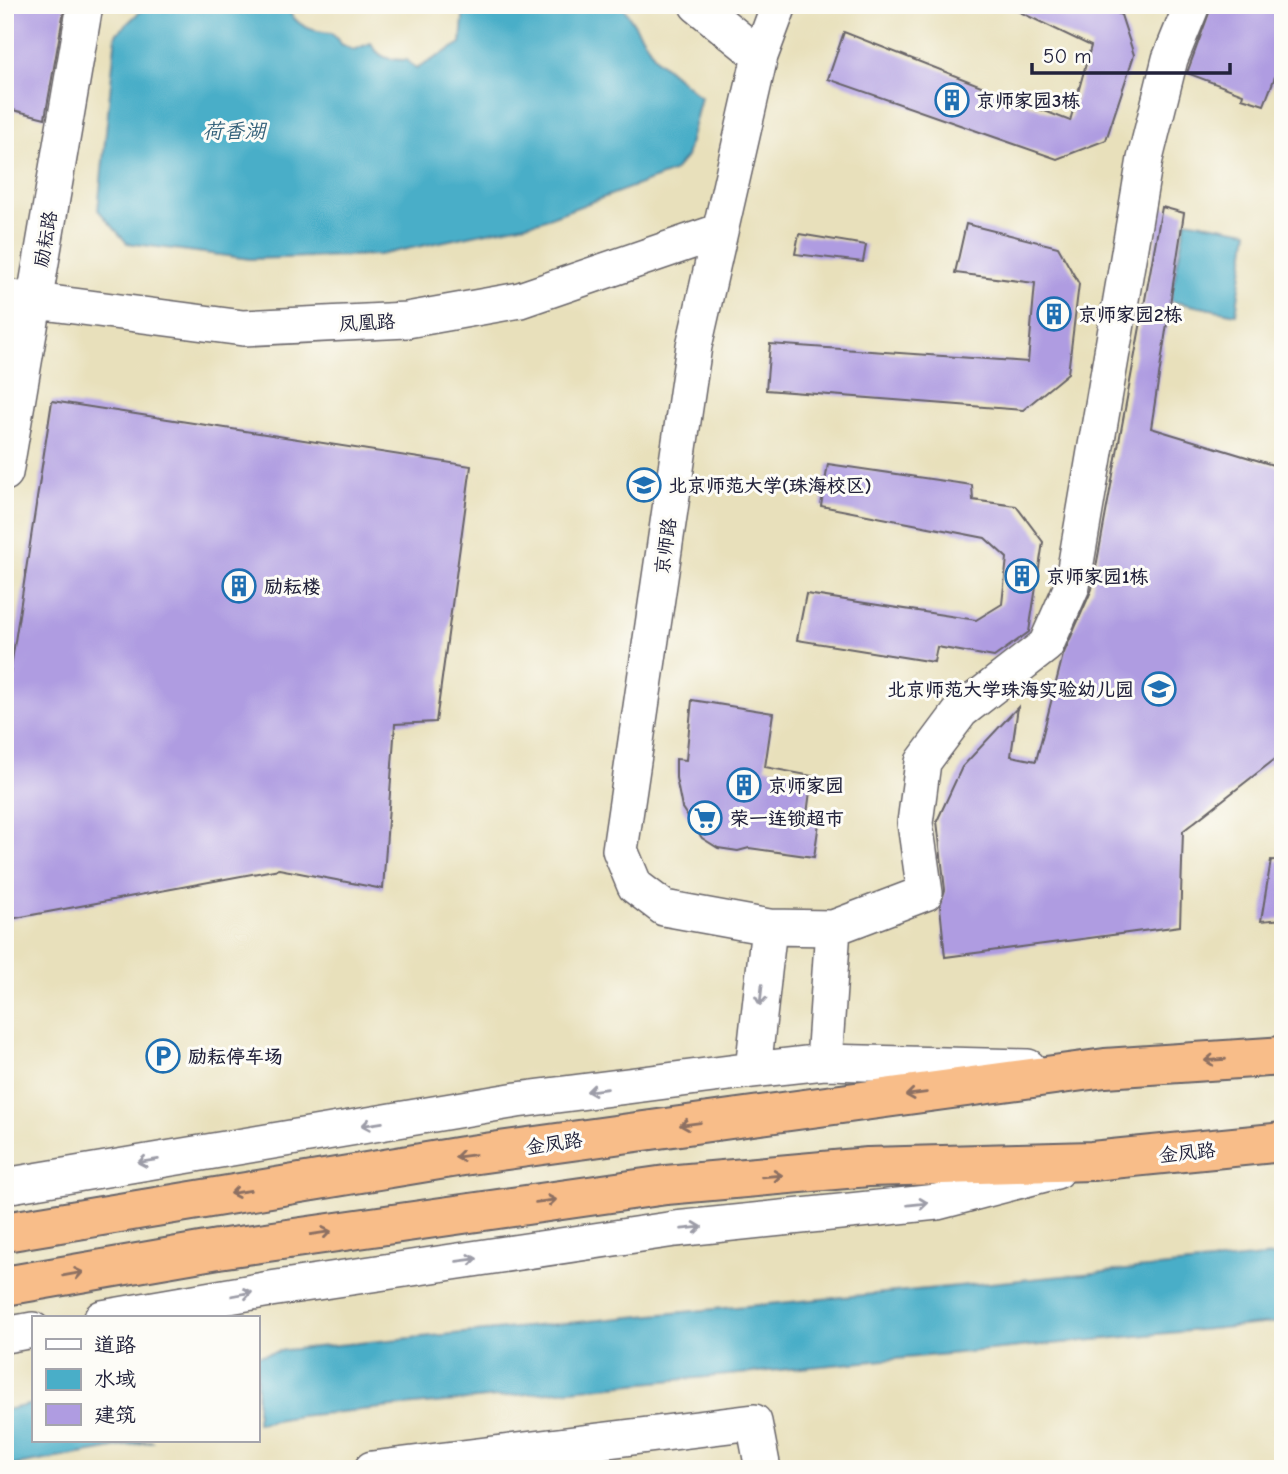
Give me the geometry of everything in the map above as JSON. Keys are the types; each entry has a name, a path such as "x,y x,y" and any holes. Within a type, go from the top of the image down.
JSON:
{"highway":[{"name":"金凤路","path":"5,1232 463,1156 1105,1068 1283,1056"},
{"name":"金凤路","path":"5,1286 218,1249 666,1185 868,1167 1092,1161 1283,1142"}],"street":[{"name":"励耘路","path":"5,473 20,300 85,5"},
{"path":"697,5 760,56"},
{"name":"京师路","path":"779,5 760,56 694,346 620,850 635,886 664,908 769,927 833,928"},
{"path":"824,1062 833,928 925,893 915,822 923,762 961,711 1046,645 1072,586 1145,159 1170,59 1192,5"},
{"name":"凤凰路","path":"20,300 243,328 407,320 520,300 718,232"},
{"path":"752,1070 769,927"},
{"name":"金凤路","path":"5,1186 517,1100 824,1062 1105,1068"},
{"name":"金凤路","path":"114,1316 270,1289 675,1229 937,1202 1092,1161"},
{"path":"5,1335 32,1330"},
{"path":"372,1469 754,1422 763,1469"}],"water":[{"name":"荷香湖","path":"147,5 285,5 299,23 316,31 332,33 341,44 353,50 371,43 381,55 390,59 407,60 416,69 461,43 464,5 622,5 657,60 701,97 686,157 673,172 540,221 379,255 250,259 127,243 98,210 116,34"},
{"path":"1186,220 1248,231 1236,314 1170,301"},
{"path":"1283,1255 1283,1322 299,1416 259,1423 259,1356 285,1350"},
{"path":"32,1404 32,1442 148,1442 5,1467 5,1410"}],"building":[{"path":"5,5 65,5 45,118 5,108"},
{"name":"京师家园3栋","path":"1005,5 1102,5 1121,15 1134,55 1106,140 1057,159 828,79 844,32 1070,121 1091,46"},
{"path":"1212,5 1283,5 1283,56 1264,105 1187,73"},
{"name":"北京师范大学珠海实验幼儿园","path":"1162,207 1184,213 1151,428 1283,468 1283,753 1183,831 1180,926 945,957 940,906 945,890 937,821 962,767 1018,707 1011,756 1036,761 1063,655 1092,589"},
{"name":"京师家园2栋","path":"966,224 1058,247 1079,284 1068,373 1023,410 766,390 770,344 1028,362 1035,283 955,273"},
{"path":"799,234 866,245 863,262 795,254"},
{"name":"励耘楼","path":"52,401 471,466 436,722 395,724 383,889 279,869 5,920 5,706"},
{"name":"京师家园1栋","path":"828,464 972,485 973,500 1016,506 1043,542 1029,632 994,657 937,647 934,662 797,640 806,594 976,620 1002,604 1007,558 985,538 821,506"},
{"name":"京师家园","path":"692,700 773,713 765,767 812,776 806,822 819,823 814,857 749,848 738,851 718,848 702,838 682,808 676,778 676,759 686,760"},
{"path":"1271,860 1283,861 1283,919 1261,921"}],"place":[{"name":"京师家园3栋","path":"952,100"},
{"name":"京师家园2栋","path":"1054,314"},
{"name":"北京师范大学(珠海校区)","path":"644,485"},
{"name":"京师家园1栋","path":"1022,576"},
{"name":"励耘楼","path":"239,586"},
{"name":"北京师范大学珠海实验幼儿园","path":"1159,689"},
{"name":"京师家园","path":"744,785"},
{"name":"荣一连锁超市","path":"705,818"},
{"name":"励耘停车场","path":"163,1056"}]}
